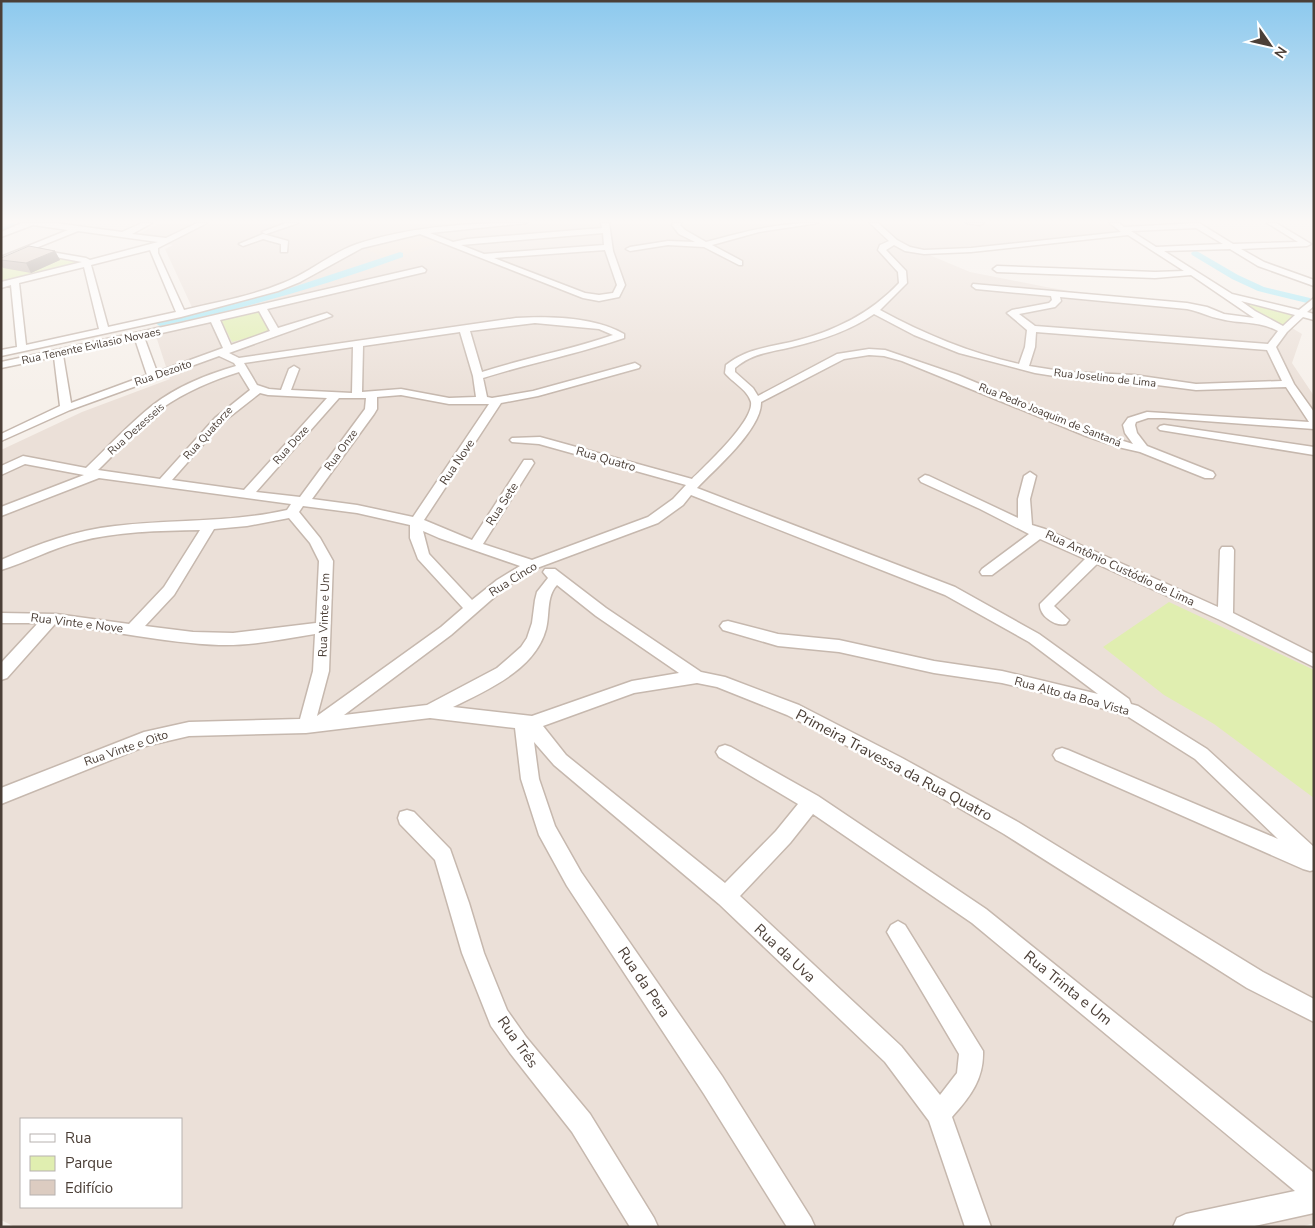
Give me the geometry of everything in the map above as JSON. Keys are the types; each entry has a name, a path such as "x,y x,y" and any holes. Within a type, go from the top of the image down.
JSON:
{"street":[{"path":"1,285 22,280"},
{"path":"91,280 104,331"},
{"path":"166,280 181,314"},
{"path":"1,353 181,314 289,285 298,280"},
{"name":"Rua Tenente Evilasio Novaes","path":"1,365 377,280"},
{"path":"545,280 583,295 599,298 612,296 620,291 619,280"},
{"path":"756,401 749,390 730,373 730,367 736,361 756,351 821,337 854,323 873,310 903,283 903,280"},
{"path":"1204,280 1227,294 1252,313 1284,330"},
{"path":"15,282 22,349"},
{"path":"976,286 1186,306 1204,309 1222,316 1268,322"},
{"path":"1056,294 1057,301 1052,305 1012,313 1032,330 1271,347"},
{"path":"1227,294 1314,317"},
{"path":"1271,347 1284,330 1314,301"},
{"path":"262,307 275,332"},
{"name":"Rua Joselino de Lima","path":"873,310 899,325 953,348 1023,367 1058,374 1126,378 1182,386 1289,384"},
{"name":"Rua Dezoito","path":"1,438 66,408 275,332 327,316"},
{"path":"214,318 225,351 240,365 253,387 285,393 357,396 401,392 449,401 490,401 534,394 634,366"},
{"name":"Rua Dezesseis","path":"94,473 157,407 176,395 240,365 358,344 516,321 536,320 599,326 621,336 584,349 531,360 478,376"},
{"path":"464,328 478,376 490,401"},
{"path":"1023,367 1030,347 1032,330"},
{"path":"138,335 153,376"},
{"path":"357,396 358,344"},
{"path":"1271,347 1289,384 1314,421"},
{"name":"Rua Pedro Joaquim de Santaná","path":"756,401 841,356 876,352 906,358 1018,402 1090,434 1122,445 1143,449"},
{"path":"58,353 66,408"},
{"path":"285,393 294,369"},
{"name":"Rua Quatorze","path":"163,482 222,414 236,402 258,389"},
{"name":"Rua Onze","path":"298,506 368,414 371,409 372,394"},
{"name":"Rua Doze","path":"248,494 335,396"},
{"name":"Rua Nove","path":"416,522 490,401"},
{"name":"Rua Cinco","path":"311,726 430,643 502,584 536,564 653,520 678,502 750,422 756,409 756,401"},
{"name":"Rua Pedro Joaquim de Santaná","path":"1143,449 1131,433 1129,425 1132,420 1147,415 1188,416 1314,426"},
{"path":"1164,428 1314,451"},
{"name":"Rua Quatro","path":"516,440 540,441 693,487 950,591 1034,638 1132,711"},
{"path":"1143,449 1209,475"},
{"path":"1,471 23,460 94,473 248,494 298,506 357,509 416,522 444,536 536,564 557,577 601,612 697,677"},
{"name":"Rua Sete","path":"475,546 528,463"},
{"path":"1,512 94,473"},
{"path":"1026,527 1024,498 1030,476"},
{"name":"Rua Antônio Custódio de Lima","path":"925,479 1026,527 1225,616 1314,661"},
{"path":"1,565 40,548 76,537 113,530 208,527 248,523 298,506"},
{"name":"Rua Vinte e Um","path":"298,506 300,519 320,545 326,561 321,672 311,726"},
{"path":"416,522 417,538 423,556 471,608"},
{"path":"132,630 170,591 208,527"},
{"path":"986,572 1040,532"},
{"path":"1225,616 1227,550"},
{"path":"1061,620 1047,609 1047,604 1095,558"},
{"path":"430,711 502,673 523,655 535,639 541,612 542,596 545,589 557,577"},
{"name":"Rua Vinte e Nove","path":"1,618 51,619 100,624 153,633 220,639 241,639 322,627"},
{"path":"1,674 51,619"},
{"name":"Rua Alto da Boa Vista","path":"728,626 778,640 839,646 934,667 1032,683 1132,711 1201,754 1314,862"},
{"name":"Primeira Travessa da Rua Quatro","path":"311,726 430,711 527,723 632,687 697,677 719,681 793,710 896,763 1011,828 1255,980 1314,1011"},
{"name":"Rua da Uva","path":"527,723 560,760 726,897 893,1054 939,1114 978,1227"},
{"name":"Rua da Pera","path":"527,723 530,778 546,829 574,879 713,1085 802,1227"},
{"name":"Rua Vinte e Oito","path":"1,796 144,739 168,733 189,729 311,726"},
{"name":"Rua Trinta e Um","path":"724,752 811,802 979,916 1311,1201"},
{"path":"1062,755 1314,862"},
{"path":"726,897 783,837 811,802"},
{"name":"Rua Três","path":"407,818 443,855 473,953 499,1018 518,1045 581,1123 645,1227"},
{"path":"898,932 971,1051 972,1067 966,1084 939,1114"},
{"path":"1186,1227 1311,1201"}],"shaded area":[{"path":"179,280 1012,280 1140,303 1201,308 1223,313 1237,320 1282,322 1302,334 1292,363 1314,396 1314,1223 1301,1227 15,1227 1,1220 1,450 82,412 170,379 153,327 196,316"}],"green space":[{"path":"1227,294 1302,313 1284,330"},
{"path":"258,312 271,332 232,342 221,320"},
{"path":"1169,602 1314,670 1314,798 1214,724 1164,695 1103,647"}],"waterway":[{"path":"160,323 221,310 327,280"},
{"path":"1242,280 1261,289 1307,300"}]}
